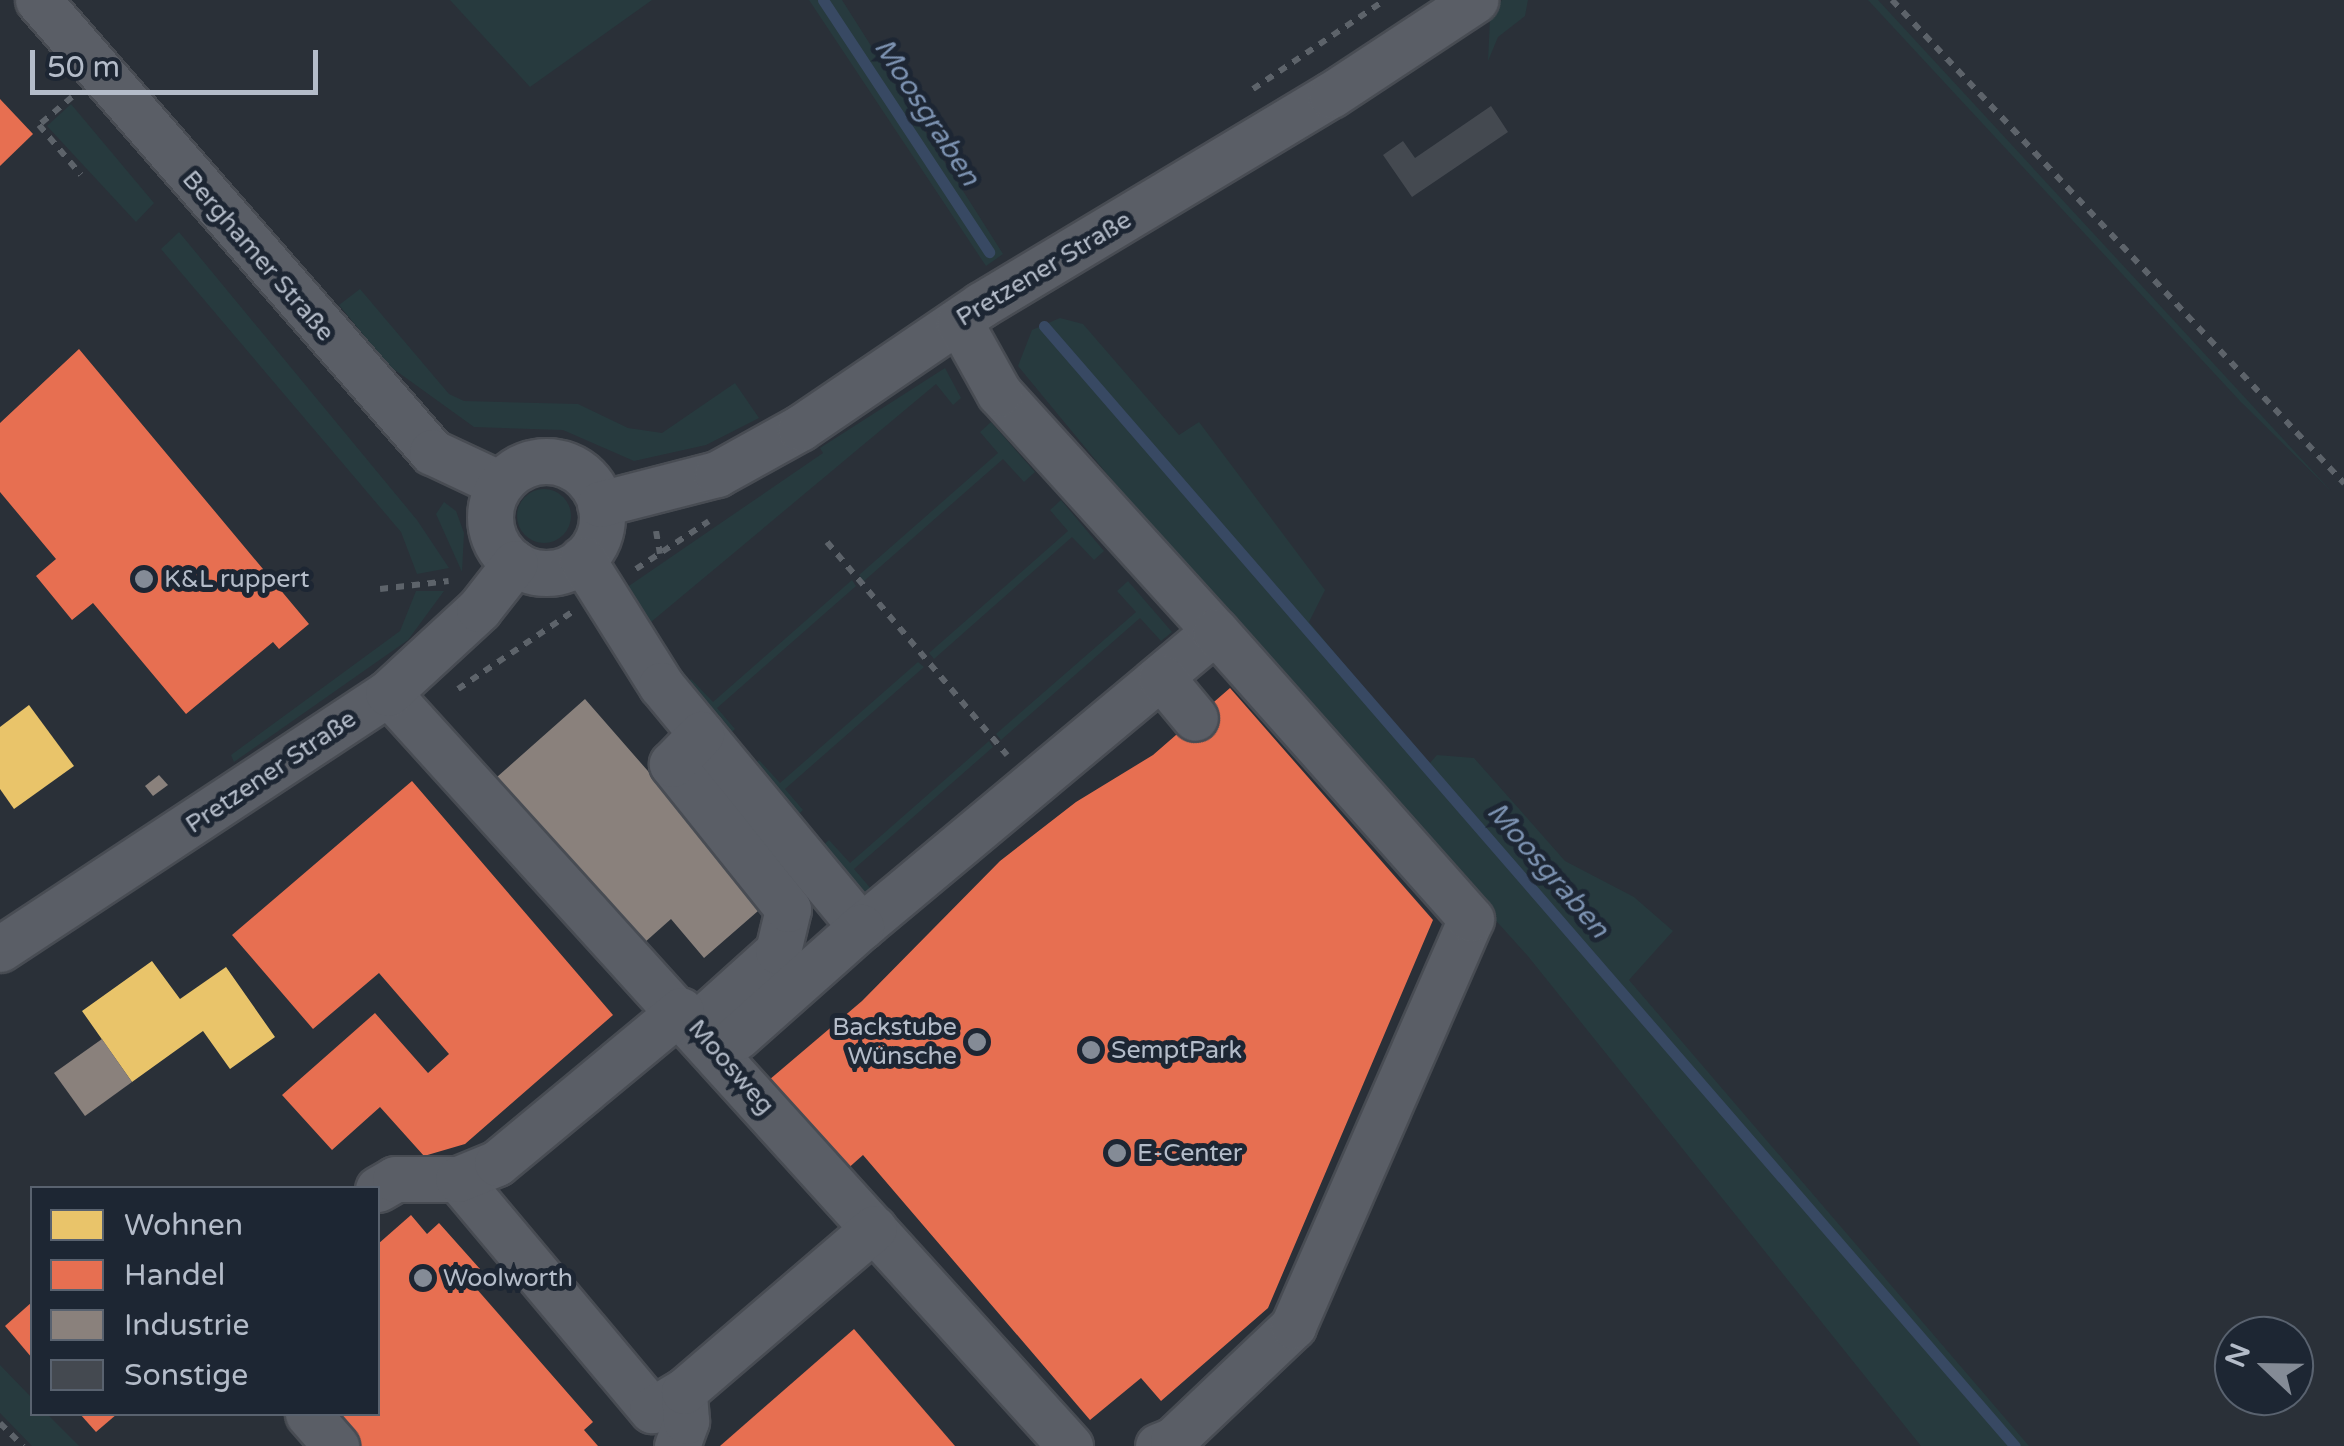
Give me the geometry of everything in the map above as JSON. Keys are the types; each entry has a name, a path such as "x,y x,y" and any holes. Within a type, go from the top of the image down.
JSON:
{"street":[{"name":"Berghamer Straße","path":"38,0 432,452 500,484"},
{"name":"Pretzener Straße","path":"600,504 717,474 1474,0"},
{"path":"959,321 999,394 1471,919 1292,1326 1173,1440 1158,1446"},
{"path":"556,462 580,472 600,504 600,528 582,559 554,572 515,563 497,545 490,520 500,484 519,467 556,462"},
{"path":"582,559 660,686 861,926"},
{"name":"Pretzener Straße","path":"0,949 388,693 480,610 515,563"},
{"path":"380,1189 395,1179 458,1180 497,1164 704,1024 861,926 1215,631"},
{"path":"1161,677 1196,718"},
{"name":"Moosweg","path":"388,693 704,1024 874,1228 1070,1446"},
{"path":"701,734 672,764 788,909 778,951 704,1024"},
{"path":"458,1180 652,1410 684,1391 874,1228"},
{"path":"677,1446 686,1422 684,1391"},
{"path":"310,1416 336,1446"}],"path":[{"path":"1892,0 2344,484"},
{"path":"73,96 39,125 81,175"},
{"path":"827,542 1032,784"},
{"path":"380,589 454,580"},
{"path":"442,700 576,609"},
{"path":"0,1423 23,1446"}],"green space":[{"path":"450,0 652,0 530,87"},
{"path":"809,0 842,0 1003,254 986,266"},
{"path":"1502,0 1528,0 1525,16 1498,37 1488,61 1490,18"},
{"path":"1868,0 1878,0 2332,492 2240,401"},
{"path":"71,104 154,203 136,222 47,126"},
{"path":"179,232 417,520 449,568 417,574 401,532 161,249"},
{"path":"360,289 449,394 464,401 578,404 628,428 662,433 735,383 759,418 706,445 634,461 563,430 474,427 388,365 339,305"},
{"path":"1060,318 1083,324 1179,435 1199,422 1325,590 1309,622 1428,765 1437,755 1474,758 1565,861 1634,897 1673,931 1629,980 2029,1446 1921,1446 1527,955 1253,651 1018,366 1032,330"},
{"path":"945,368 961,398 953,405 936,384 651,622 663,650 623,590 823,453 820,448"},
{"path":"991,422 1035,472 1024,482 1003,459 864,581 859,575 998,453 980,432"},
{"path":"544,489 563,497 571,516 563,535 544,543 525,535 517,516 525,497"},
{"path":"1061,500 1104,551 1094,560 1072,537 934,659 929,653 1068,531 1050,510"},
{"path":"444,502 456,511 464,533 462,572 436,514"},
{"path":"852,580 856,586 717,708 735,729 724,739 681,688 691,679 713,702"},
{"path":"1128,581 1172,632 1161,641 1140,618 1001,740 996,734 1136,612 1117,591"},
{"path":"416,591 444,591 408,640 234,762 231,755 400,631"},
{"path":"918,662 924,667 785,789 803,810 792,820 748,770 759,760 780,783"},
{"path":"989,741 993,747 854,869 872,890 862,899 818,850 829,840 850,863"},
{"path":"0,1365 30,1396 30,1416 49,1416 79,1446 32,1446 0,1413"}],"building: Wohnen":[{"path":"29,705 74,766 14,809 0,789 0,727"},
{"path":"152,961 180,999 226,967 275,1037 230,1069 203,1031 132,1082 82,1011"}],"building: Handel":[{"path":"0,99 33,134 0,166"},
{"path":"79,349 309,624 279,649 273,642 186,714 93,603 72,620 36,576 56,559 0,492 0,423"},
{"name":"SemptPark","path":"1230,688 1433,920 1268,1308 1161,1401 1141,1378 1090,1420 863,1155 845,1171 769,1080 862,1001 1000,861 1076,802 1153,755"},
{"path":"412,781 613,1015 465,1144 424,1156 380,1107 332,1150 282,1095 375,1013 428,1073 449,1054 379,973 313,1029 232,935"},
{"path":"411,1215 427,1234 439,1223 480,1269 468,1279 593,1422 584,1430 598,1446 356,1446 330,1416 380,1416 380,1242"},
{"path":"30,1304 30,1356 5,1326"},
{"path":"854,1329 955,1446 720,1446"},
{"path":"82,1416 115,1416 96,1432"}],"building: Industrie":[{"path":"585,699 765,905 704,958 671,919 644,943 497,777"},
{"path":"159,775 168,785 153,796 145,786"},
{"path":"102,1039 132,1082 85,1116 54,1073"}],"building: Sonstige":[{"path":"1491,106 1508,132 1412,197 1383,155 1403,141 1415,158"}],"waterway":[{"name":"Moosgraben","path":"823,0 989,252"},
{"name":"Moosgraben","path":"1044,326 2015,1446"}],"place":[{"name":"K&L ruppert","path":"144,579"},
{"name":"Backstube Wünsche","path":"977,1042"},
{"name":"SemptPark","path":"1091,1050"},
{"name":"E-Center","path":"1117,1153"},
{"name":"Woolworth","path":"423,1278"}]}
